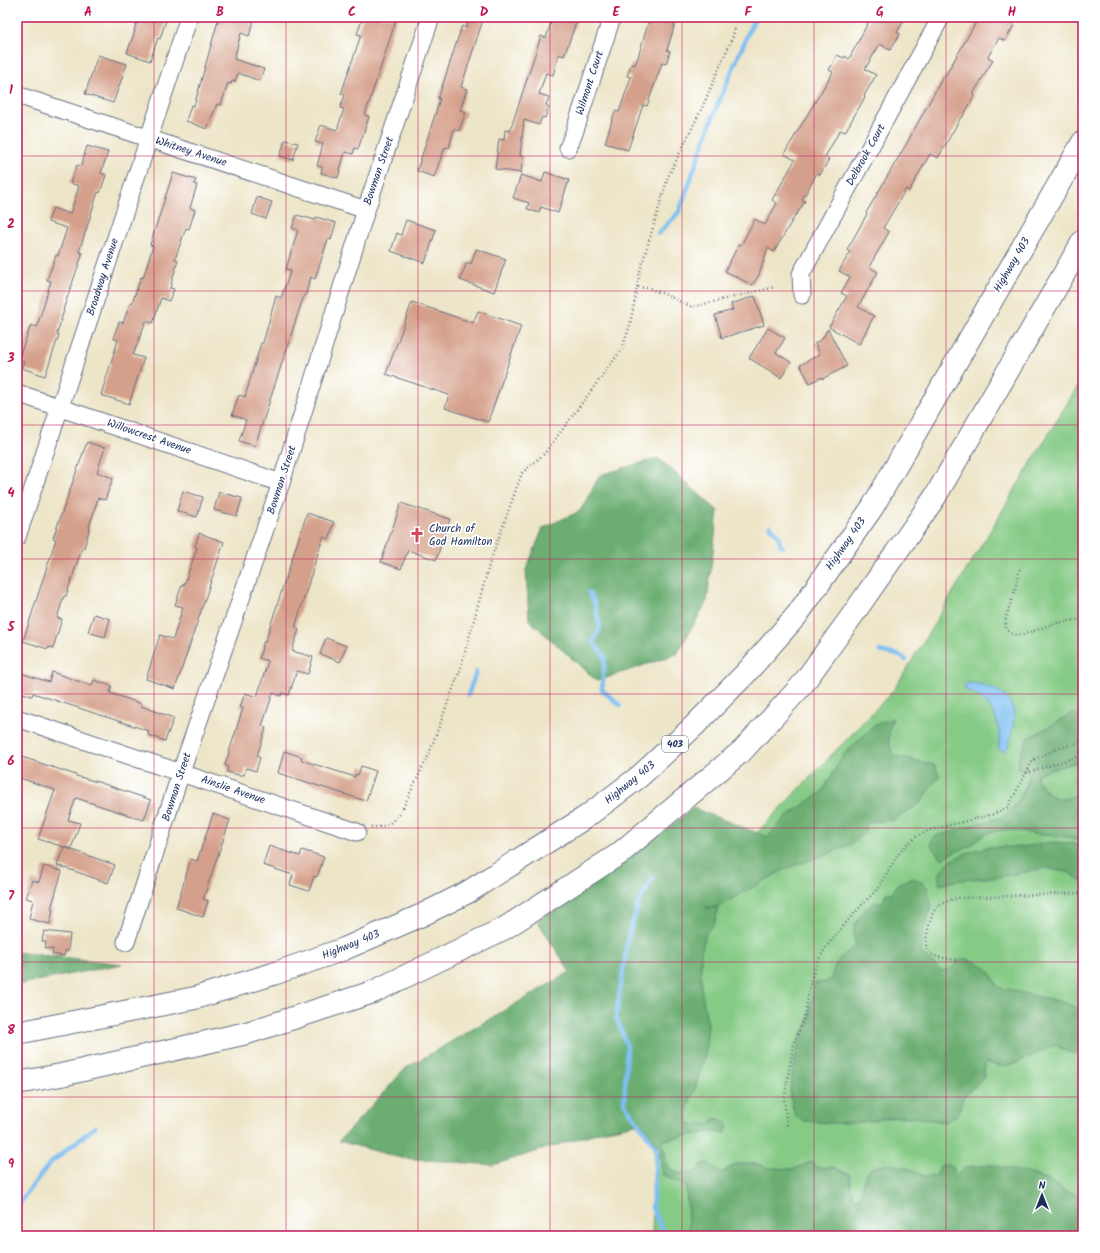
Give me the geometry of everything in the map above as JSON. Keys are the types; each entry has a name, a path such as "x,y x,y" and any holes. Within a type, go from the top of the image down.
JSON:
{"highway":[{"name":"Highway 403","path":"17,1033 195,998 273,974 344,949 422,915 468,892 586,817 640,776 694,726 740,678 801,609 872,508 1083,142"},
{"path":"17,1083 247,1033 373,992 505,928 619,854 743,750 802,685 850,620 935,497 1083,241"}],"street":[{"name":"Broadway Avenue","path":"17,537 189,17"},
{"name":"Bowman Street","path":"126,942 181,772 281,483 366,210 431,17"},
{"name":"Wilmont Court","path":"568,148 612,17"},
{"name":"Delbrook Court","path":"802,295 801,274 941,17"},
{"name":"Whitney Avenue","path":"17,95 366,210"},
{"name":"Willowcrest Avenue","path":"17,392 281,483"},
{"name":"Ainslie Avenue","path":"17,718 181,772 364,829"}],"path":[{"path":"364,829 381,827 390,823 400,814 428,756 460,670 490,562 522,473 545,453 622,349 630,325 640,272 668,177 702,108 733,36 738,17"},
{"path":"638,287 648,288 692,307 698,307 775,286"},
{"path":"1020,569 1016,578 1015,590 1005,619 1009,631 1017,635 1056,623 1083,619"},
{"path":"787,1125 784,1100 794,1042 804,1018 811,980 817,962 827,946 849,919 879,887 897,856 906,845 917,836 930,830 994,814 1008,807 1033,760 1054,750 1083,741"},
{"path":"1025,773 1083,755"},
{"path":"956,960 932,955 927,951 925,945 930,919 935,910 941,904 959,898 1083,893"}],"green space":[{"path":"1083,377 1083,1236 652,1236 661,933 894,690"},
{"path":"658,458 718,511 707,601 677,654 597,681 529,620 526,570 543,528 580,511 600,475"},
{"path":"1071,714 1083,715 1083,760 1037,774 1039,782 1045,790 1057,798 1061,799 1083,793 1083,841 1062,836 1041,835 1012,830 998,830 984,835 970,846 952,853 942,859 932,848 931,843 933,837 1002,817 1017,804 1029,779 1027,776 1030,772 1019,769 1018,760 1027,739"},
{"path":"893,718 889,736 893,755 934,765 940,776 921,803 893,820 865,824 866,831 854,843 823,856 787,868 718,907 706,908 718,908 715,922 706,933 701,952 701,987 708,1024 705,1056 687,1109 688,1124 709,1124 714,1119 720,1119 728,1124 726,1133 709,1132 663,1140 667,1167 680,1174 698,1171 702,1164 709,1163 721,1173 736,1164 758,1164 768,1168 793,1169 812,1162 819,1168 833,1167 850,1175 853,1199 860,1197 867,1173 875,1166 897,1166 913,1170 925,1177 937,1175 940,1166 948,1165 953,1167 956,1176 964,1168 991,1165 1046,1179 1069,1193 1083,1196 1083,1236 689,1236 686,1187 663,1175 658,1146 641,1123 602,1131 493,1165 401,1158 339,1141 406,1068 570,972 537,920 617,867 693,808 768,837 785,818 822,792 844,754 875,725"},
{"path":"1051,842 1072,843 1083,848 1083,882 1070,873 1046,868 998,877 959,880 940,885 939,877 942,870 948,863 965,854 990,847 1021,847"},
{"path":"911,878 920,881 927,887 932,907 923,931 920,950 924,956 941,971 949,970 963,958 970,960 985,967 998,987 1062,1002 1078,1008 1083,1017 1082,1055 1068,1052 1056,1045 1010,1065 998,1066 986,1062 983,1079 964,1096 958,1114 945,1122 905,1117 847,1123 800,1120 796,1116 792,1106 790,1090 798,1044 808,1022 815,983 825,982 831,979 837,963 856,945 854,932 855,926 861,914 876,901 880,904 884,900 886,893 892,893 897,885"},
{"path":"17,952 122,964 17,985"}],"water":[{"path":"967,683 990,687 1004,695 1009,701 1012,707 1014,719 1010,742 1005,751 998,749 999,733 993,713 984,701 965,689 965,685"}],"building":[{"path":"138,17 167,17 160,39 158,38 150,61 127,53 135,31"},
{"path":"219,17 255,17 249,36 241,33 234,59 264,69 260,81 238,73 235,82 232,81 231,84 228,83 221,105 217,104 207,129 186,121 191,105 194,106"},
{"path":"363,17 397,17 365,115 369,117 358,149 355,148 353,154 345,152 338,178 321,173 322,167 317,166 323,144 315,142 321,125 337,130 344,109 340,108 345,95 341,94 361,35 357,34"},
{"path":"469,17 484,17 461,87 467,89 460,110 466,112 459,131 454,129 449,148 445,147 434,177 417,171 440,99 438,99 462,26 466,28"},
{"path":"553,17 578,17 564,56 559,54 553,75 546,73 539,94 549,97 546,105 549,107 545,118 542,117 539,125 524,120 520,156 523,156 521,173 495,169 499,139 504,140 505,130 510,131 541,36 546,38"},
{"path":"650,17 677,17 667,50 670,51 666,64 662,63 647,106 643,105 628,150 605,143 615,111 619,112 631,77 627,76 631,64 635,65"},
{"path":"871,17 906,17 897,32 900,34 890,50 880,44 865,69 876,75 864,96 865,97 845,132 840,130 825,157 829,159 820,175 817,173 802,200 805,201 774,252 768,248 759,275 752,285 725,271 739,244 741,245 755,219 765,225 777,203 772,200 795,160 784,154 833,72 829,70 837,55 844,58 845,56 849,59"},
{"path":"979,17 1000,17 1014,25 1005,41 999,38 988,57 993,60 973,94 975,95 938,158 930,154 909,191 906,189 883,228 889,232 869,267 878,272 858,307 874,316 859,344 829,327 847,296 841,293 850,277 839,271 850,252 847,250 867,214 866,213 943,77 944,78"},
{"path":"98,55 127,64 113,103 85,94"},
{"path":"285,140 298,143 293,160 280,156"},
{"path":"87,146 108,152 101,173 106,175 100,193 98,192 79,252 82,253 82,255 63,310 57,334 59,335 45,376 22,368 24,362 18,360 31,325 37,327 51,281 47,280 56,255 58,256 67,228 48,222 53,208 70,214 79,186 70,183 77,165 81,166"},
{"path":"545,172 569,180 558,213 541,207 539,213 527,209 529,203 513,198 521,175 542,182"},
{"path":"173,173 196,180 194,184 197,185 190,208 195,210 189,229 186,228 175,259 178,260 170,288 174,289 169,301 161,298 153,323 146,321 133,355 144,358 129,404 101,395 118,340 113,338 119,322 123,323 141,277 143,278 153,246 150,245"},
{"path":"257,197 272,202 266,219 252,214"},
{"path":"297,215 315,220 316,217 336,223 331,240 328,239 315,279 311,277 305,296 304,295 255,446 239,441 246,420 232,415 239,395 245,397 261,343 263,343 276,296 281,298 291,270 286,269 298,230 292,228"},
{"path":"406,220 436,230 425,263 391,251 397,233 401,235"},
{"path":"476,249 506,259 494,292 460,280 467,262 471,264"},
{"path":"755,296 764,325 722,338 715,315 733,310 731,304"},
{"path":"412,302 473,323 478,311 521,326 488,422 445,408 449,395 386,374"},
{"path":"768,328 785,338 776,353 791,362 781,378 749,358"},
{"path":"828,329 847,366 822,379 822,377 810,383 800,365 820,354 815,343 822,339"},
{"path":"87,442 105,448 97,472 113,478 105,500 98,498 84,548 82,548 57,618 62,619 53,648 49,647 48,649 23,641 56,539 53,538"},
{"path":"183,491 203,497 197,517 177,511"},
{"path":"219,492 242,498 237,516 214,510"},
{"name":"Church of God Hamilton","path":"401,503 450,519 436,560 408,550 401,569 381,562"},
{"path":"307,513 334,522 329,539 323,537 296,624 296,628 299,629 292,651 313,657 308,674 297,671 289,695 282,693 281,696 273,693 262,726 266,728 257,756 260,758 256,771 246,768 244,775 227,772 228,767 225,765 243,708 240,707 245,693 257,697 268,661 259,658"},
{"path":"199,533 224,542 175,689 146,679 160,635 173,639 183,607 175,605 197,548 195,547"},
{"path":"94,614 110,619 105,637 88,632"},
{"path":"326,638 346,646 340,662 320,654"},
{"path":"17,672 49,682 52,672 92,686 94,680 112,686 110,693 142,704 141,706 174,718 165,741 148,735 149,731 33,693 32,696 17,691"},
{"path":"284,751 302,757 301,760 355,777 355,774 358,775 361,766 376,771 366,801 278,773"},
{"path":"19,756 151,800 144,820 76,798 68,820 80,823 71,849 38,839 55,790 17,777 17,762"},
{"path":"213,814 230,820 203,899 208,901 203,917 176,908 191,859 197,861"},
{"path":"269,846 300,856 302,850 324,857 317,877 314,876 309,891 290,885 293,875 263,865"},
{"path":"64,847 115,865 108,883 57,865"},
{"path":"44,866 62,871 51,909 53,909 50,924 29,919 33,900 26,898 32,880 39,882"},
{"path":"44,931 70,934 68,951 65,951 64,956 52,954 53,949 45,948 46,942 42,941"}],"waterway":[{"path":"658,234 679,212 715,111 755,17"},
{"path":"770,526 778,535 780,544 783,547"},
{"path":"589,592 595,605 600,628 593,642 605,657 602,690 620,705"},
{"path":"880,651 903,657 906,660"},
{"path":"468,695 476,672"},
{"path":"653,878 639,902 628,937 616,1017 627,1046 624,1103 657,1149 652,1208 665,1236"},
{"path":"17,1210 23,1198 49,1164 95,1127"}],"place":[{"name":"Church of God Hamilton","path":"417,535"}]}
